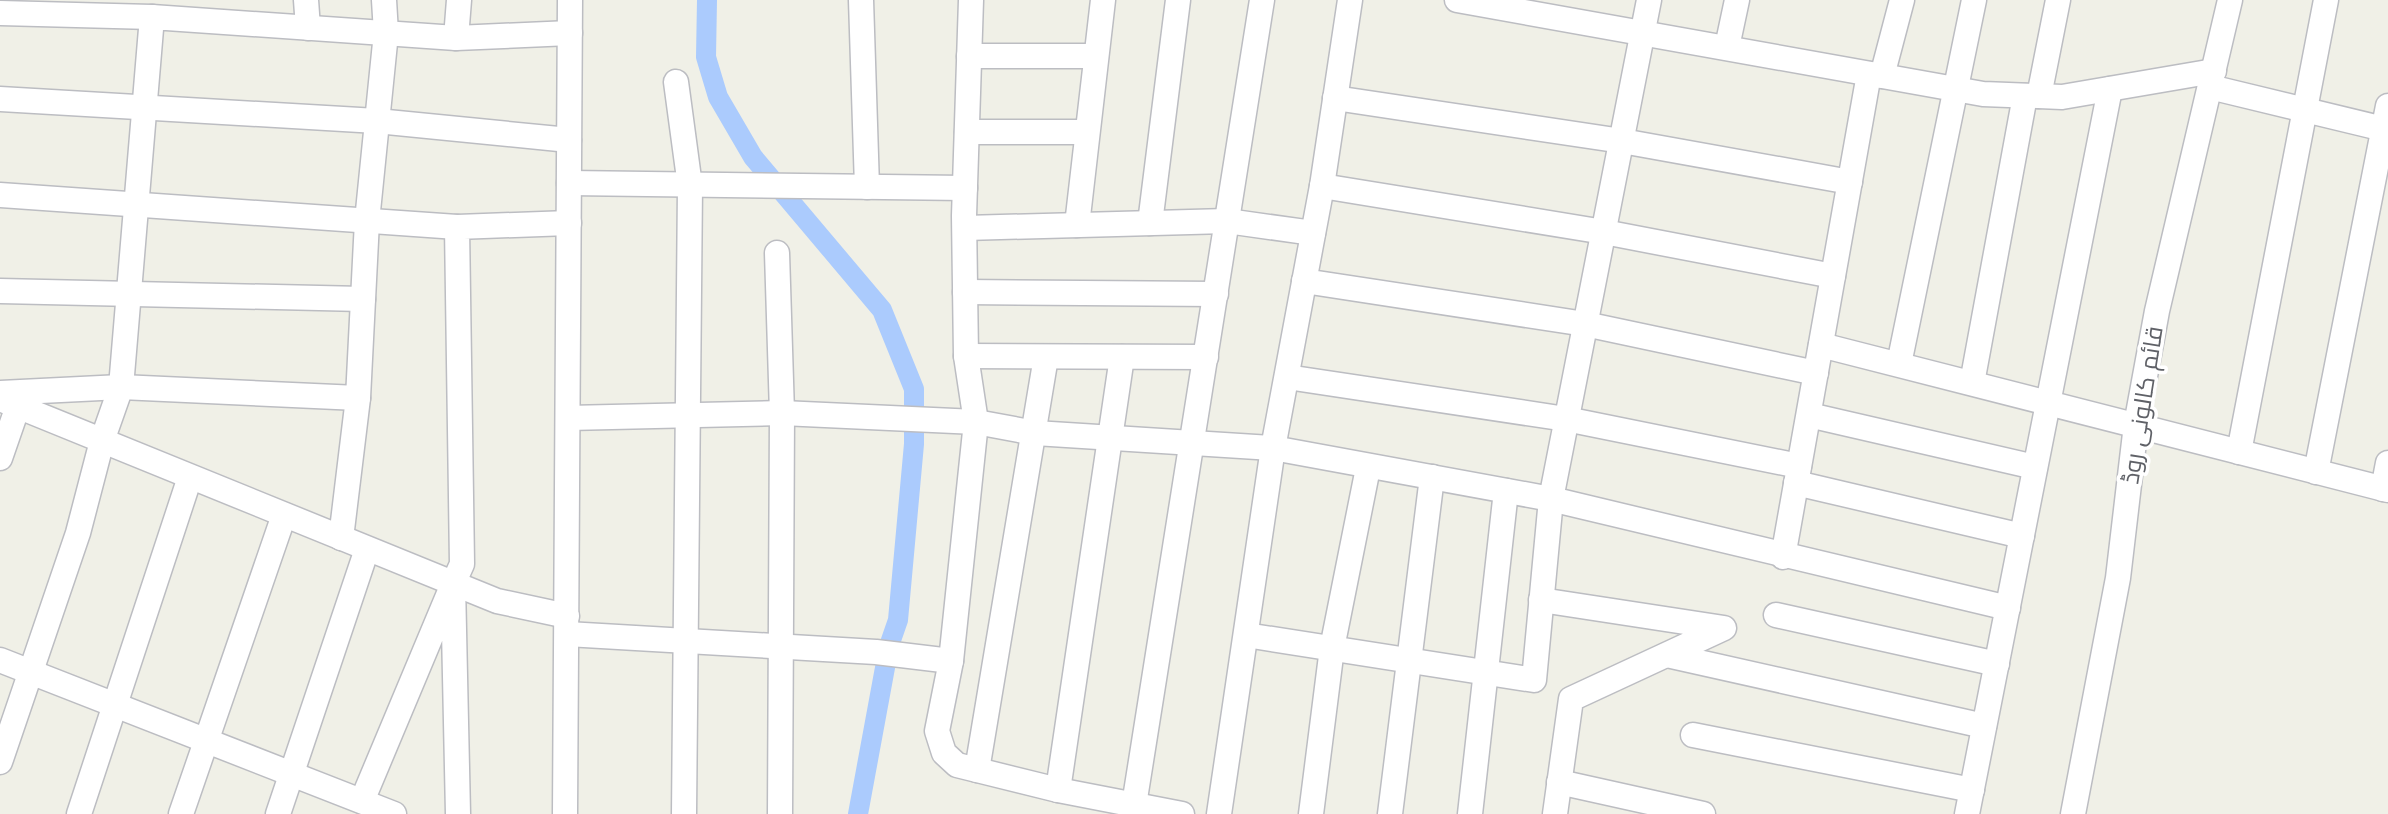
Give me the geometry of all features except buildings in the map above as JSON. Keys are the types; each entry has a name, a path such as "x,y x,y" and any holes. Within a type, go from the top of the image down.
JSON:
{"street":[{"path":"306,0 308,28"},
{"path":"341,538 358,398 367,221 386,33 384,0"},
{"path":"456,38 459,0"},
{"path":"565,814 570,0"},
{"path":"861,0 867,187"},
{"path":"971,0 965,292 966,356 976,422 951,661 937,731 944,753 957,765 1058,790 1182,814"},
{"path":"1077,225 1103,0"},
{"path":"1150,223 1178,0"},
{"path":"1147,809 1192,443 1262,0"},
{"path":"1219,814 1273,448 1322,186 1350,0"},
{"path":"1457,0 1520,5 1644,32 1954,89 2062,97 2212,79 2305,110 2386,122 2316,472"},
{"path":"1246,635 1534,680 1551,499 1649,0"},
{"path":"1727,47 1737,0"},
{"path":"1783,557 1850,182 1875,75 1902,0"},
{"path":"1899,364 1974,0"},
{"path":"1972,383 2032,96 2058,0"},
{"name":"قائم کالونی روڈ","path":"2073,814 2118,578 2136,425 2157,311 2230,0"},
{"path":"2239,452 2326,0"},
{"path":"0,13 152,17 226,11 308,28 456,38 570,33"},
{"path":"0,762 78,533 102,441 121,387 152,17"},
{"path":"969,56 1096,56"},
{"path":"676,82 690,186 684,814"},
{"path":"1693,735 1969,802 2110,89"},
{"path":"1335,98 1622,141 1850,182"},
{"path":"0,99 145,105 377,121 569,140"},
{"path":"967,132 1087,132"},
{"path":"569,183 690,186 784,183 965,188"},
{"path":"1322,186 1604,232 1833,276"},
{"path":"0,195 457,227 569,223"},
{"path":"965,228 1227,221 1313,233"},
{"path":"0,660 376,809 462,564 457,227"},
{"path":"777,253 782,413 780,814"},
{"path":"1304,281 1585,324 1816,373"},
{"path":"0,291 363,299"},
{"path":"965,292 1216,294"},
{"path":"1821,345 2385,490 2388,463"},
{"path":"966,356 1206,357"},
{"path":"977,770 1046,357"},
{"path":"1058,790 1122,357"},
{"path":"1287,377 1566,419 1798,475 2022,536"},
{"path":"6,400 121,387 358,398"},
{"path":"6,400 453,584 567,625 685,643 884,653 951,661"},
{"path":"0,458 6,400"},
{"path":"568,418 782,413 877,417 976,422 1035,433 1273,448 1368,468 1551,499 1783,557 2008,608"},
{"path":"1809,415 2035,467"},
{"path":"1311,814 1332,648 1368,468"},
{"path":"79,814 190,477"},
{"path":"1390,814 1432,477"},
{"path":"1470,814 1506,491"},
{"path":"181,814 284,515"},
{"path":"278,814 367,549"},
{"path":"453,584 458,814"},
{"path":"1541,600 1724,628 1571,699 1555,814"},
{"path":"1776,615 1997,664"},
{"path":"1667,655 1984,726"},
{"path":"1559,782 1703,814"}],"waterway":[{"path":"707,0 706,57 718,97 753,157 882,310 914,389 914,444 898,620 889,646 858,814"}]}
